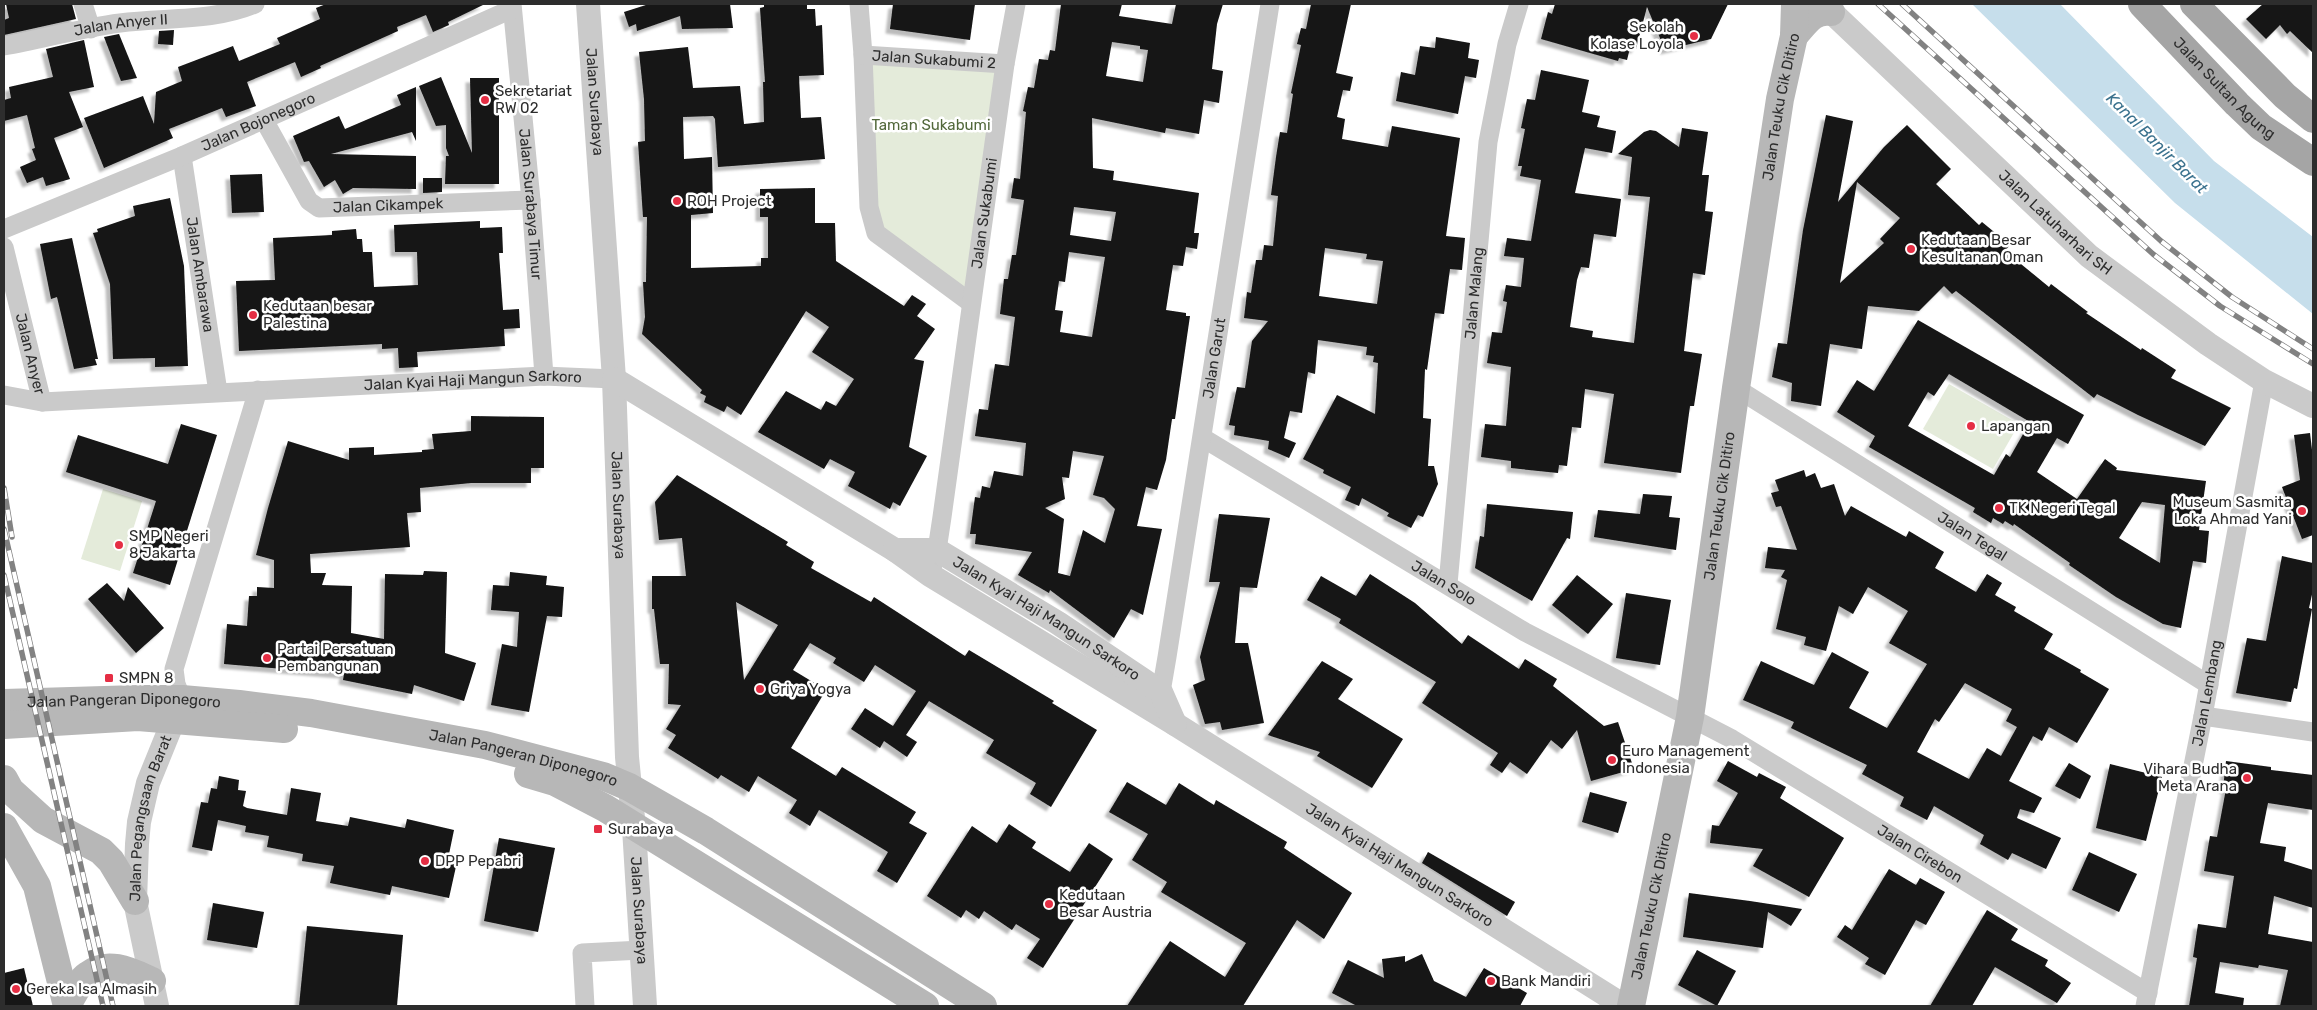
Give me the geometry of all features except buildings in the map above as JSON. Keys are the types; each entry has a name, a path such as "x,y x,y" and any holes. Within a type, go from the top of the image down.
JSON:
{"main road":[{"name":"Jalan Teuku Cik Ditiro","path":"1631,1006 1690,717 1736,388 1780,99 1794,36 1795,4"},
{"name":"Jalan Sultan Agung","path":"2142,4 2243,110 2262,127 2313,162"},
{"path":"2194,4 2285,96 2313,118"},
{"path":"1794,36 1815,14 1827,8"},
{"name":"Jalan Pangeran Diponegoro","path":"4,703 178,709 256,725 338,727 485,745 603,776 629,786 706,831 983,1006"},
{"name":"Jalan Pangeran Diponegoro","path":"4,725 138,717 178,709"},
{"name":"Jalan Pangeran Diponegoro","path":"338,727 546,779 605,808 634,828 747,894 925,1006"},
{"path":"4,779 10,790 43,820 101,851 110,861 135,901"},
{"path":"4,827 37,886 67,1005"},
{"path":"67,1005 87,975 102,968 122,968 154,994"}],"street":[{"path":"83,4 91,29"},
{"name":"Jalan Surabaya","path":"588,4 614,379 629,786 634,828 645,1006"},
{"path":"859,4 864,55 869,207 876,233 971,303"},
{"name":"Jalan Sukabumi","path":"930,574 937,550 1005,64 1016,4"},
{"name":"Jalan Garut","path":"1154,700 1203,438 1260,53 1270,4"},
{"name":"Jalan Malang","path":"1448,584 1488,142 1507,44 1519,4"},
{"name":"Jalan Bojonegoro","path":"4,230 264,120 512,6"},
{"name":"Jalan Surabaya Timur","path":"512,6 531,200 544,376"},
{"name":"Jalan Anyer II","path":"4,46 169,12 247,7"},
{"name":"Jalan Latuharhari SH","path":"1827,8 2089,256 2208,344 2264,380 2313,406"},
{"name":"Jalan Sukabumi 2","path":"864,55 1005,64"},
{"name":"Jalan Cikampek","path":"264,120 309,201 319,208 531,200"},
{"name":"Jalan Ambarawa","path":"182,156 218,392"},
{"name":"Jalan Anyer","path":"4,247 42,402"},
{"name":"Jalan Kyai Haji Mangun Sarkoro","path":"4,395 42,402 544,376 614,379 895,550 930,574 1045,645 1154,700"},
{"name":"Jalan Lembang","path":"2146,999 2209,685 2264,380"},
{"name":"Jalan Tegal","path":"1736,388 2209,685"},
{"path":"178,709 174,669 258,390"},
{"name":"Jalan Solo","path":"1203,438 1525,632 1690,717"},
{"name":"Jalan Kyai Haji Mangun Sarkoro","path":"895,550 937,550 1058,622 1154,700 1175,724 1624,1006"},
{"path":"1045,645 1058,622"},
{"name":"Jalan Pegangsaan Barat","path":"154,994 135,901 137,844 142,806 148,783 178,709"},
{"path":"2203,716 2313,732"},
{"name":"Jalan Cirebon","path":"1690,717 1732,739 2146,999"},
{"path":"585,1006 582,953 642,950"}],"green space":[{"name":"Taman Sukabumi","path":"869,60 1000,69 968,293 893,241 876,217"},
{"name":"Lapangan","path":"1949,384 2019,424 1993,469 1923,429"},
{"path":"103,489 142,501 120,571 81,559"}],"water":[{"name":"Kanal Banjir Barat","path":"1972,4 2060,4 2214,161 2313,237 2313,314 2175,203"}],"railway":[{"path":"1878,4 2153,254 2220,306 2313,364"},
{"path":"1902,4 2161,241 2232,297 2313,349"},
{"path":"4,488 12,537"},
{"path":"4,529 113,1006"},
{"path":"4,575 103,1006"}],"place":[{"name":"Sekolah Kolase Loyola","path":"1694,36"},
{"name":"Sekretariat RW 02","path":"485,100"},
{"name":"ROH Project","path":"677,201"},
{"name":"Kedutaan Besar Kesultanan Oman","path":"1911,249"},
{"name":"Kedutaan besar Palestina","path":"253,315"},
{"name":"Lapangan","path":"1971,426"},
{"name":"TK Negeri Tegal","path":"1999,508"},
{"name":"Museum Sasmita Loka Ahmad Yani","path":"2302,511"},
{"name":"SMP Negeri 8 Jakarta","path":"119,545"},
{"name":"Partai Persatuan Pembangunan","path":"267,658"},
{"name":"SMPN 8","path":"109,678"},
{"name":"Griya Yogya","path":"760,689"},
{"name":"Euro Management Indonesia","path":"1612,760"},
{"name":"Vihara Budha Meta Arana","path":"2247,778"},
{"name":"Surabaya","path":"598,829"},
{"name":"DPP Pepabri","path":"425,861"},
{"name":"Kedutaan Besar Austria","path":"1049,904"},
{"name":"Bank Mandiri","path":"1491,981"},
{"name":"Gereka Isa Almasih","path":"16,989"}]}
